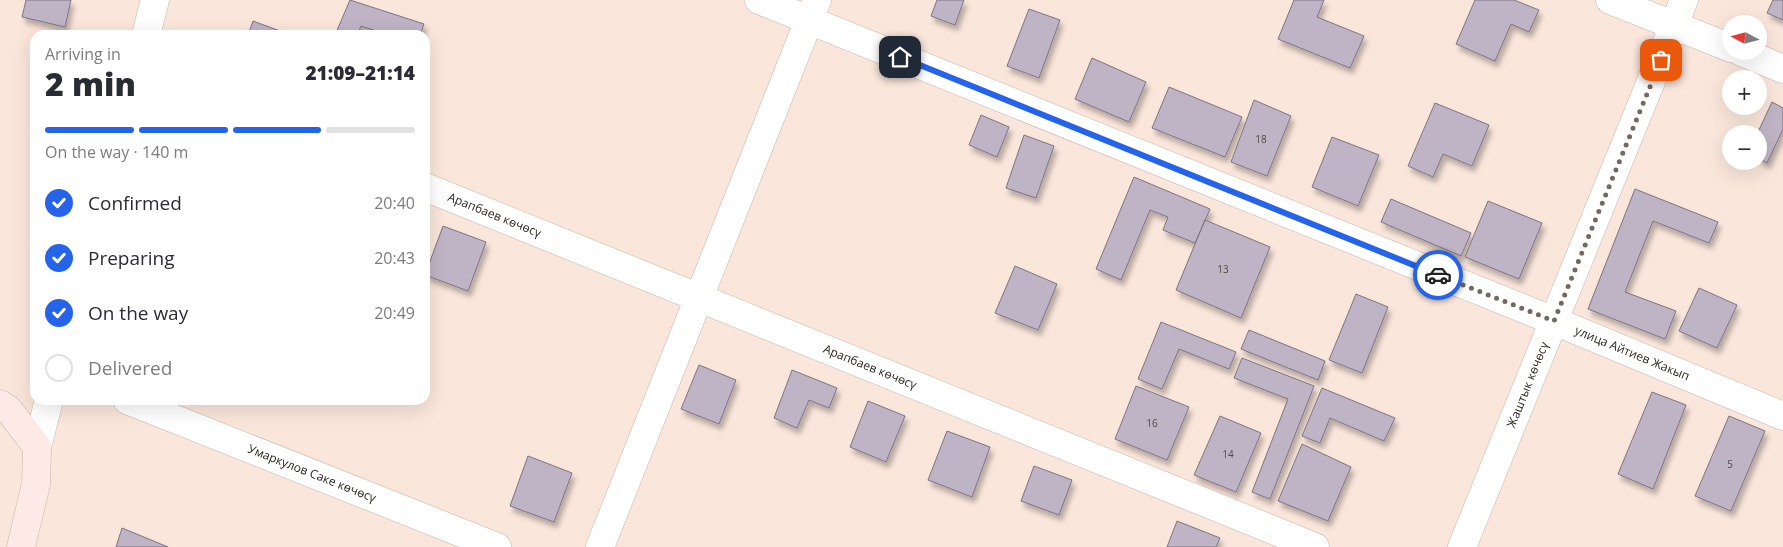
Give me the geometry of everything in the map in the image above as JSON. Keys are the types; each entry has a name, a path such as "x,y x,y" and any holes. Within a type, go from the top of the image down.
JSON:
{"main road":[{"path":"0,404 8,409 37,447 36,484 21,547"}],"street":[{"path":"147,30 155,0"},
{"name":"улица Айтиев Жакып","path":"760,0 813,10 1783,416"},
{"path":"1610,0 1680,12 1722,42"},
{"path":"600,547 813,10"},
{"name":"Жаштык көчөсү","path":"1462,547 1680,12"},
{"path":"1763,60 1783,68"},
{"name":"Арапбаев көчөсү","path":"430,189 1316,547"},
{"path":"37,447 48,405"},
{"name":"Умаркулов Саке көчөсү","path":"140,405 497,547"}],"building":[{"path":"26,0 71,0 65,27 22,17"},
{"path":"350,0 424,24 422,30 373,30 361,26 359,30 337,30"},
{"path":"937,0 964,0 955,25 931,16"},
{"path":"1294,0 1324,0 1317,17 1364,36 1350,68 1278,39"},
{"path":"1475,0 1514,0 1539,10 1529,32 1511,24 1495,61 1456,44"},
{"path":"1773,0 1783,0 1783,20 1767,13"},
{"path":"1029,9 1060,20 1039,78 1007,66"},
{"path":"253,21 277,30 250,30"},
{"path":"1092,58 1146,82 1129,122 1075,99"},
{"path":"1169,87 1242,117 1225,157 1152,128"},
{"path":"1254,100 1291,116 1267,176 1231,162"},
{"path":"1772,102 1783,108 1783,129 1767,163 1767,125 1761,125"},
{"path":"1435,103 1489,125 1472,166 1443,154 1433,177 1408,166"},
{"path":"981,115 1009,127 997,157 969,145"},
{"path":"1024,135 1054,146 1036,198 1006,188"},
{"path":"1332,137 1379,155 1358,206 1312,187"},
{"path":"1134,177 1210,209 1195,243 1163,230 1168,217 1150,210 1121,280 1096,269"},
{"path":"1635,189 1718,222 1709,243 1653,221 1625,292 1676,311 1665,339 1588,309"},
{"path":"1391,199 1471,233 1461,256 1381,222"},
{"path":"1488,201 1542,223 1519,279 1465,257"},
{"path":"1205,220 1270,247 1241,318 1176,290"},
{"path":"443,226 486,242 468,291 430,277 430,261"},
{"path":"1015,266 1057,284 1038,330 995,313"},
{"path":"1699,288 1737,305 1717,348 1679,331"},
{"path":"1356,294 1388,307 1362,373 1329,360"},
{"path":"1161,322 1236,352 1229,369 1179,349 1162,389 1138,379"},
{"path":"1249,330 1325,361 1318,380 1241,349"},
{"path":"1242,358 1314,386 1270,499 1252,492 1288,399 1234,378"},
{"path":"699,365 736,380 719,424 681,409"},
{"path":"792,370 837,388 829,408 809,400 797,428 774,418"},
{"path":"1136,386 1189,407 1167,460 1115,439"},
{"path":"1322,388 1395,418 1384,441 1330,418 1320,443 1302,436"},
{"path":"1652,392 1686,405 1653,489 1618,474"},
{"path":"868,401 905,416 886,462 850,447"},
{"path":"1220,416 1261,433 1236,492 1194,475"},
{"path":"1729,416 1765,431 1731,511 1695,496"},
{"path":"947,431 990,447 972,497 928,480"},
{"path":"1302,444 1351,467 1328,521 1278,501"},
{"path":"528,456 572,473 554,522 510,506"},
{"path":"1034,466 1072,480 1059,515 1021,501"},
{"path":"1177,521 1220,538 1216,547 1167,547"},
{"path":"122,528 168,547 116,547"}],"way so far":[{"path":"1438,275 1554,321 1661,60"}],"route":[{"path":"900,57 1438,275"}]}
